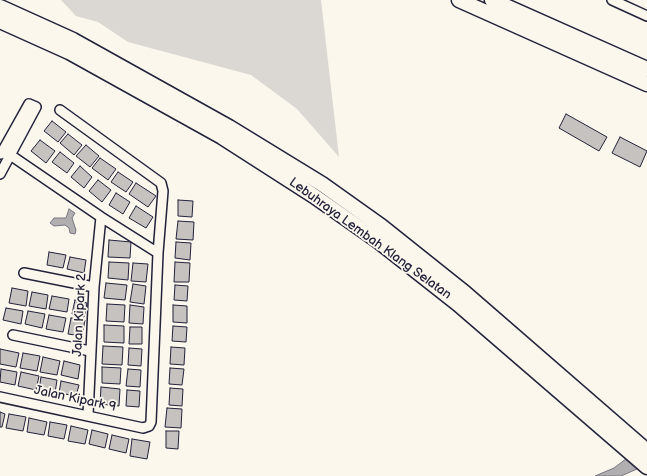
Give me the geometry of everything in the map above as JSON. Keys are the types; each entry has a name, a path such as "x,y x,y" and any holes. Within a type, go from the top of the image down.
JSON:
{"highway":[{"path":"459,0 647,84"},
{"path":"492,0 647,68"},
{"name":"Lebuhraya Lembah Klang Selatan","path":"0,8 73,40 229,127 318,190 378,241 458,304 647,467"},
{"name":"Lebuhraya Lembah Klang Selatan","path":"0,21 69,52 381,226 465,294 647,451"}],"street":[{"path":"612,0 647,16"},
{"path":"0,174 5,154 29,104 36,107 5,154"},
{"path":"5,154 158,253 163,191 161,183 60,110"},
{"name":"Jalan Kipark 2","path":"88,415 94,287 101,217"},
{"name":"Jalan Kipark 9","path":"0,397 144,428 149,426 151,422 158,253"},
{"path":"24,273 94,287"},
{"path":"13,335 90,351"}],"shaded area":[{"path":"61,0 321,0 339,157 297,109 251,75 128,42 98,22 76,16"},
{"path":"69,209 75,213 72,218 76,230 75,234 70,233 69,228 65,225 54,226 50,223 54,218 66,218"},
{"path":"647,443 647,460 637,469 621,476 595,476 614,468"}],"building":[{"path":"566,114 607,137 599,151 559,128"},
{"path":"52,121 66,132 58,142 44,131"},
{"path":"68,134 82,145 74,155 60,143"},
{"path":"620,137 647,151 640,167 612,153"},
{"path":"40,140 55,151 46,163 31,151"},
{"path":"86,145 99,156 90,167 76,156"},
{"path":"60,152 74,163 67,173 52,162"},
{"path":"100,158 116,169 108,180 92,168"},
{"path":"80,166 92,177 84,188 71,177"},
{"path":"118,172 133,182 126,192 111,182"},
{"path":"98,180 111,190 102,202 89,191"},
{"path":"136,183 156,196 148,207 129,194"},
{"path":"116,193 130,202 123,214 109,205"},
{"path":"178,200 193,201 192,217 178,216"},
{"path":"136,206 153,217 146,228 129,218"},
{"path":"178,221 194,222 193,240 176,239"},
{"path":"109,240 131,242 130,258 108,257"},
{"path":"176,242 191,243 190,260 175,258"},
{"path":"49,252 66,255 63,268 47,265"},
{"path":"70,257 86,260 84,273 67,269"},
{"path":"109,262 129,263 128,280 108,278"},
{"path":"175,262 190,263 189,282 174,282"},
{"path":"133,263 148,264 146,282 131,281"},
{"path":"106,283 127,285 125,300 104,298"},
{"path":"133,284 146,286 144,304 130,302"},
{"path":"175,285 188,286 187,301 174,300"},
{"path":"12,288 28,291 26,306 9,303"},
{"path":"32,292 48,295 46,309 29,306"},
{"path":"52,296 69,299 67,312 49,309"},
{"path":"75,300 87,303 84,317 72,314"},
{"path":"107,304 125,305 124,322 106,321"},
{"path":"130,305 144,307 143,324 129,323"},
{"path":"173,305 187,306 187,323 173,322"},
{"path":"6,308 23,311 21,324 3,320"},
{"path":"28,311 45,314 42,328 25,324"},
{"path":"49,315 66,318 63,332 46,329"},
{"path":"71,318 85,320 82,336 68,334"},
{"path":"104,325 124,326 124,343 104,342"},
{"path":"173,326 187,327 186,342 172,341"},
{"path":"130,327 142,327 142,344 129,344"},
{"path":"103,346 123,347 122,365 102,364"},
{"path":"171,347 185,348 184,365 170,364"},
{"path":"129,348 142,349 141,366 128,365"},
{"path":"0,349 19,353 16,367 0,364"},
{"path":"23,353 40,356 37,371 20,368"},
{"path":"43,357 60,361 57,375 40,372"},
{"path":"64,361 80,365 78,379 61,375"},
{"path":"102,367 121,368 120,384 102,383"},
{"path":"170,368 184,369 182,385 169,384"},
{"path":"1,369 17,372 15,385 0,382"},
{"path":"128,369 141,370 140,387 126,386"},
{"path":"21,372 39,376 36,390 18,386"},
{"path":"41,377 57,380 55,393 39,390"},
{"path":"61,381 79,385 76,396 59,393"},
{"path":"101,387 120,389 119,406 100,404"},
{"path":"170,388 183,389 182,406 169,405"},
{"path":"127,390 140,391 139,407 126,406"},
{"path":"167,408 182,409 181,428 165,427"},
{"path":"0,412 5,414 2,427 0,427"},
{"path":"9,414 26,417 23,431 6,428"},
{"path":"29,418 47,422 44,435 27,432"},
{"path":"50,422 67,425 64,439 48,436"},
{"path":"71,426 88,430 85,444 68,441"},
{"path":"92,430 108,434 105,448 89,444"},
{"path":"166,431 179,431 178,449 166,448"},
{"path":"112,435 129,439 126,453 109,449"},
{"path":"132,439 150,442 147,459 130,456"}]}
